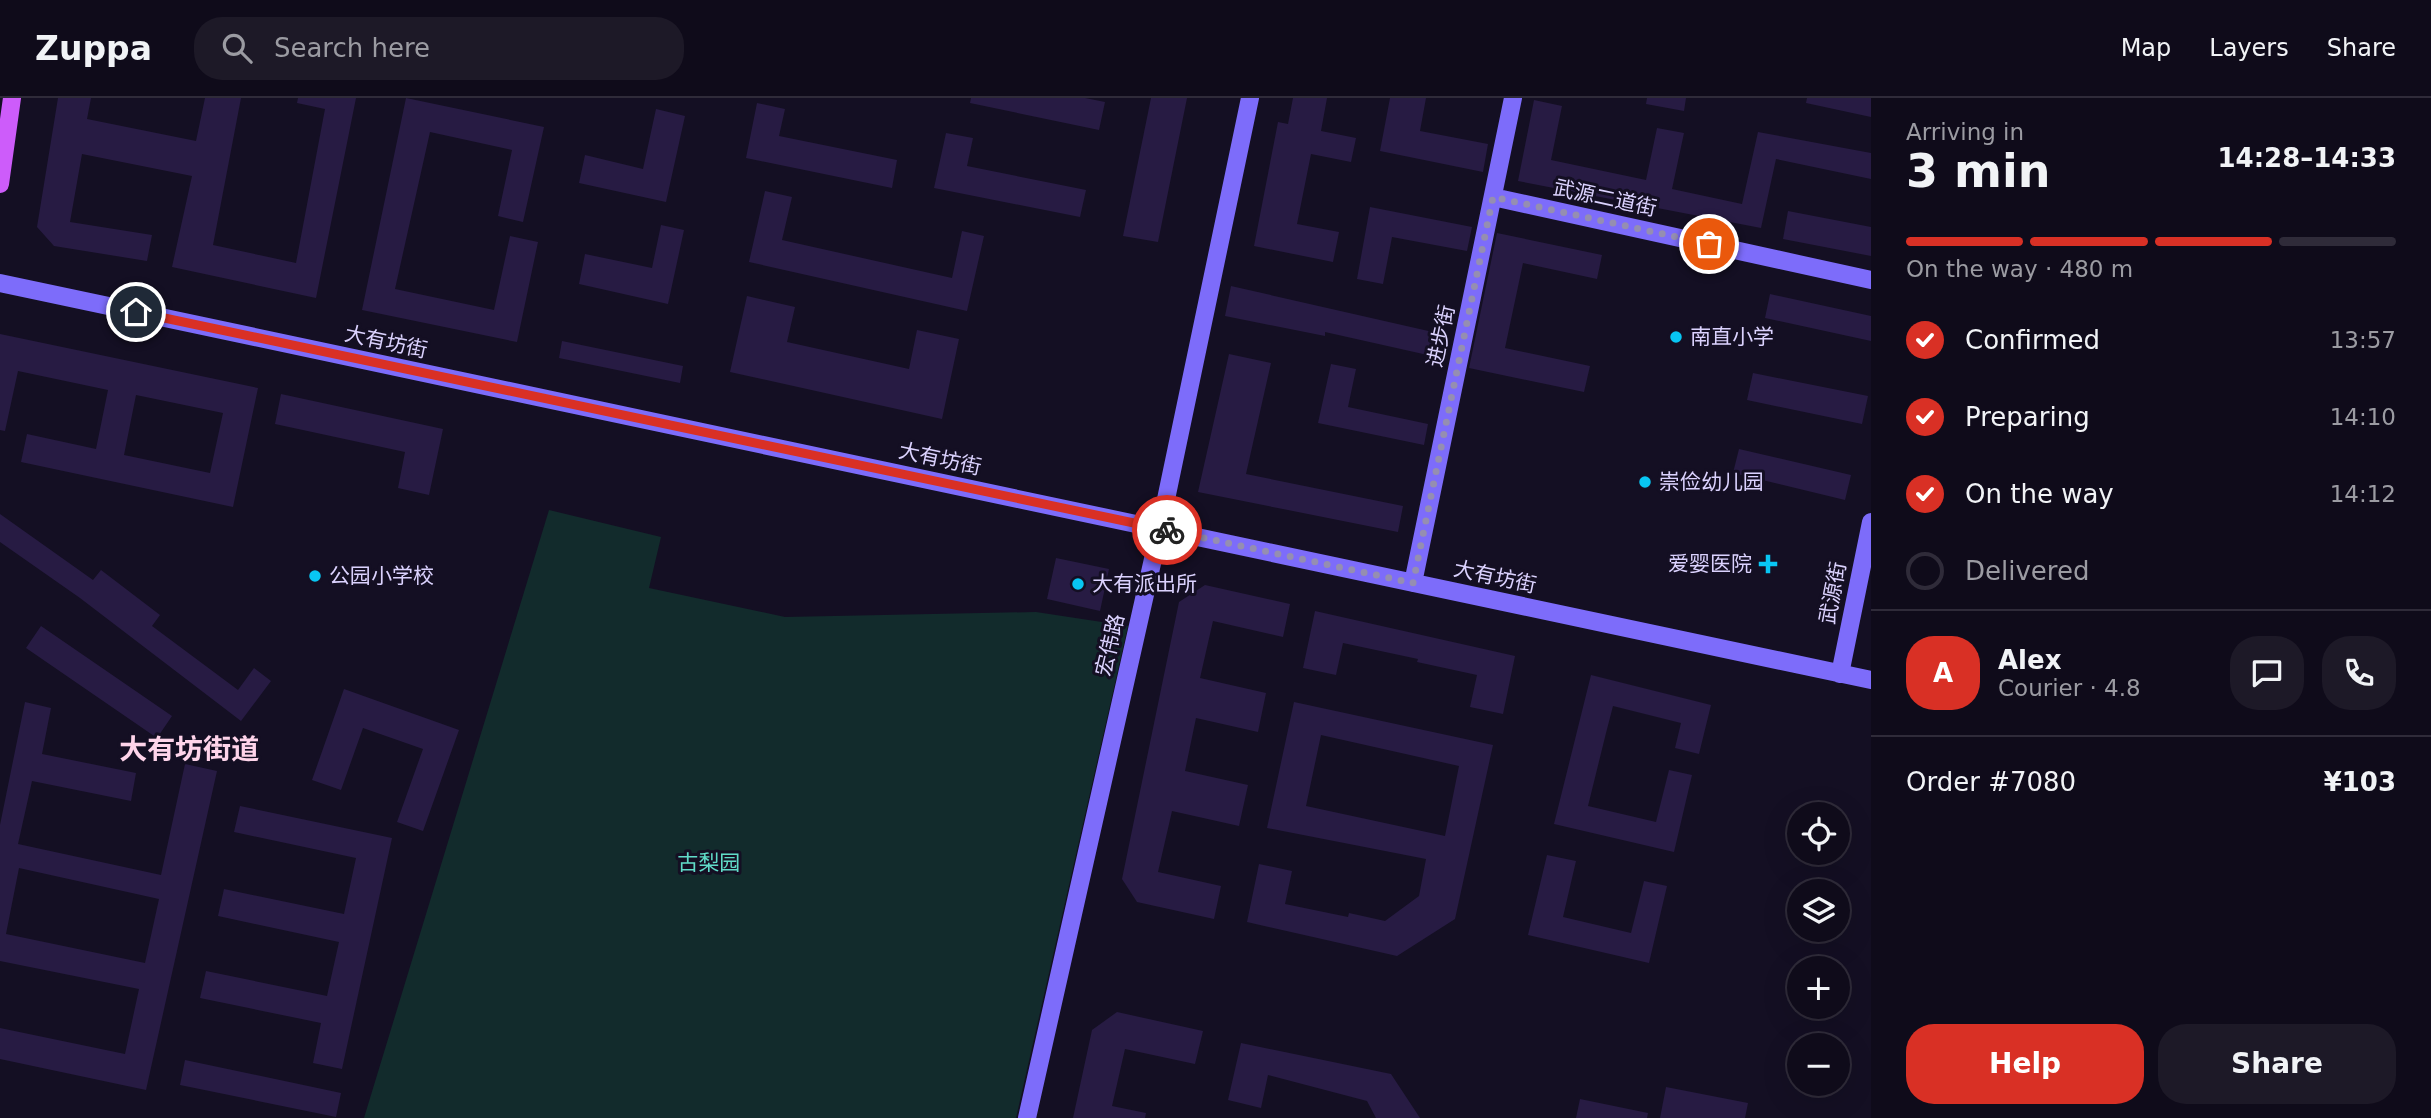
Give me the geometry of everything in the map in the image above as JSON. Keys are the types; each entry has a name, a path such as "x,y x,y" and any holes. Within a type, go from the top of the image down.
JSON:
{"main road":[{"path":"0,184 12,98"},
{"name":"宏伟路","path":"1027,1118 1160,528 1250,98"},
{"name":"进步街","path":"1413,583 1513,98"},
{"name":"武源二道街","path":"1493,197 1871,280"},
{"name":"大有坊街","path":"0,283 1871,680"},
{"name":"武源街","path":"1840,674 1871,522"}],"green space":[{"name":"古梨园","path":"549,510 661,537 649,588 785,617 1036,612 1128,626 1016,1118 364,1118"}],"building":[{"path":"58,98 91,98 87,119 196,141 205,98 241,98 213,245 296,263 325,109 297,103 298,98 356,98 316,298 172,267 192,176 82,154 70,222 152,235 147,261 54,246 37,227"},
{"path":"406,98 544,127 523,222 498,216 512,150 430,132 395,289 494,310 510,236 538,242 517,342 362,310"},
{"path":"971,98 1085,98 1105,102 1099,130 970,103"},
{"path":"1151,98 1187,98 1158,242 1123,236"},
{"path":"1293,98 1327,98 1321,131 1356,138 1351,162 1311,154 1297,224 1339,232 1333,262 1254,246 1278,122 1288,124"},
{"path":"1390,98 1426,98 1420,131 1488,144 1483,172 1380,151"},
{"path":"1647,98 1686,98 1684,111 1646,104"},
{"path":"1807,98 1871,98 1871,117 1806,103"},
{"path":"1534,100 1562,106 1551,160 1646,180 1657,128 1684,133 1672,189 1742,204 1758,132 1871,153 1871,179 1776,159 1761,228 1518,181"},
{"path":"757,103 785,109 779,136 897,160 892,188 746,158"},
{"path":"656,109 685,116 666,202 579,183 585,155 643,169"},
{"path":"946,133 973,138 967,166 1086,190 1080,217 934,188"},
{"path":"765,191 792,197 782,240 952,278 962,231 984,236 967,311 749,262"},
{"path":"1370,207 1472,227 1467,251 1392,237 1383,284 1357,279"},
{"path":"1788,211 1871,227 1871,256 1783,239"},
{"path":"661,225 684,230 668,304 579,284 585,254 652,268"},
{"path":"1497,233 1602,255 1597,279 1523,263 1505,348 1590,366 1584,392 1469,368"},
{"path":"1231,286 1446,335 1441,358 1325,332 1325,336 1225,316"},
{"path":"1770,294 1871,316 1871,341 1765,318"},
{"path":"747,296 795,307 787,342 909,369 917,330 959,339 942,419 730,372"},
{"path":"0,334 258,388 233,507 21,462 27,434 96,449 108,390 18,371 5,431 0,430","holes":["136,395 223,413 210,473 124,455"]},
{"path":"562,341 683,366 680,383 559,358"},
{"path":"1229,354 1271,363 1246,474 1403,506 1398,532 1198,492"},
{"path":"1331,364 1356,369 1348,407 1428,424 1424,445 1318,423"},
{"path":"1753,373 1868,396 1862,424 1747,400"},
{"path":"281,394 443,429 429,495 398,488 405,452 275,424"},
{"path":"1739,449 1851,475 1845,500 1733,473"},
{"path":"0,514 93,580 101,570 160,615 152,626 238,690 254,668 271,681 241,721 80,598 0,542"},
{"name":"大有派出所","path":"1056,558 1109,569 1100,611 1047,599"},
{"path":"1205,585 1290,604 1283,637 1213,621 1200,678 1266,693 1258,732 1196,718 1185,771 1248,785 1239,826 1172,811 1158,872 1221,886 1214,919 1137,902 1122,879 1179,602"},
{"path":"1315,611 1515,656 1503,714 1470,707 1477,675 1417,662 1418,659 1343,643 1336,675 1303,668"},
{"path":"41,626 172,716 157,738 26,648"},
{"path":"1591,675 1711,705 1699,754 1675,748 1681,723 1613,706 1606,733 1588,806 1656,822 1669,770 1692,775 1674,852 1554,824"},
{"path":"344,689 459,730 423,831 397,822 423,749 363,728 341,790 312,780"},
{"path":"25,702 51,708 42,754 136,773 131,801 32,781 18,844 161,875 185,764 217,771 146,1090 0,1059 0,1028 125,1054 139,989 0,961 0,825","holes":["19,868 159,899 145,963 6,934"]},
{"path":"1294,702 1493,745 1455,919 1397,956 1247,922 1259,864 1292,871 1285,904 1348,917 1349,913 1385,921 1419,896 1426,859 1267,828","holes":["1321,735 1459,766 1445,836 1306,806"]},
{"path":"240,806 392,838 342,1069 313,1063 321,1023 200,998 206,971 327,996 339,942 218,916 224,889 344,914 356,858 234,832"},
{"path":"1547,855 1576,861 1563,917 1631,933 1644,881 1667,886 1649,963 1528,935"},
{"path":"1117,1012 1203,1031 1195,1064 1125,1049 1112,1106 1146,1113 1145,1118 1073,1118 1092,1030"},
{"path":"1241,1043 1391,1074 1420,1118 1376,1118 1367,1101 1268,1075 1261,1108 1228,1100"},
{"path":"185,1060 341,1093 336,1117 180,1085"},
{"path":"1666,1087 1748,1103 1745,1118 1660,1118"},
{"path":"1580,1099 1648,1113 1647,1118 1576,1118"}],"way so far":[{"path":"1167,530 1413,583 1493,197 1709,244"}],"place":[{"name":"南直小学","path":"1676,337"},
{"name":"崇俭幼儿园","path":"1645,482"},
{"name":"爱婴医院","path":"1768,564"},
{"name":"公园小学校","path":"315,576"},
{"name":"大有派出所","path":"1078,584"}],"district":[{"name":"大有坊街道","path":"189,749"}],"route":[{"path":"136,312 1167,530"}]}
